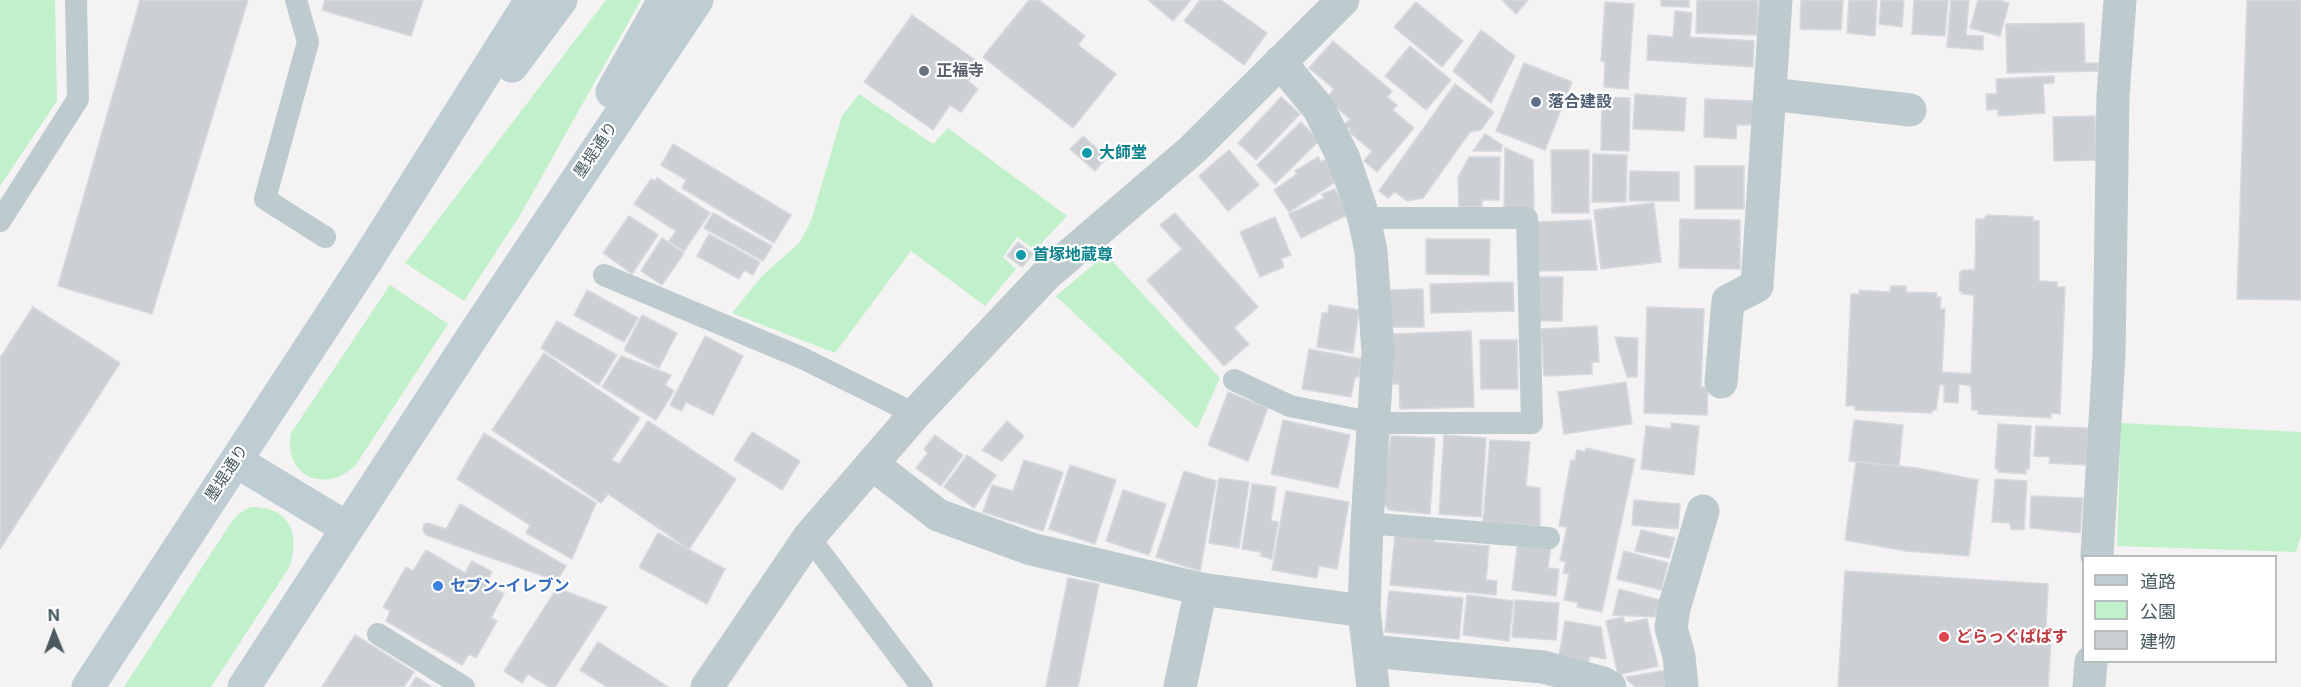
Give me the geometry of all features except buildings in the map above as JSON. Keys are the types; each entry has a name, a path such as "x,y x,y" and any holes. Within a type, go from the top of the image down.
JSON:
{"main road":[{"name":"墨堤通り","path":"88,687 367,260 531,0"},
{"name":"墨堤通り","path":"367,260 561,0"},
{"name":"墨堤通り","path":"476,331 664,0"},
{"name":"墨堤通り","path":"244,687 476,331 697,0"},
{"path":"236,461 347,528"}],"street":[{"path":"707,687 809,537 915,414 1046,274 1192,150 1343,0"},
{"path":"1721,382 1728,301 1758,286 1776,0"},
{"path":"2097,555 2109,354 2113,96 2120,0"},
{"path":"1280,62 1319,109 1344,159 1364,218 1371,251 1378,352 1364,611 1373,687"},
{"path":"1770,94 1910,110"},
{"path":"872,464 938,515 1031,549 1201,589 1364,611"},
{"path":"1682,687 1680,656 1671,627 1674,608 1703,511"},
{"path":"1180,687 1201,589"},
{"path":"1369,651 1544,667 1603,682 1610,687"},
{"path":"2089,687 2091,663"}],"lane":[{"path":"0,221 78,99 76,0"},
{"path":"296,0 308,42 264,199 325,237"},
{"path":"1234,380 1290,406 1375,423 1532,423 1527,219 1364,218"},
{"path":"604,275 802,358 915,414"},
{"path":"1367,523 1549,538"},
{"path":"809,537 922,687"},
{"path":"378,634 464,687"}],"green space":[{"path":"0,0 55,0 57,101 0,186"},
{"path":"606,0 641,0 519,217 464,301 405,263"},
{"path":"859,94 933,144 948,128 1067,216 1035,250 1017,237 1003,257 1016,269 985,306 911,251 835,353 732,313 762,276 800,242 811,221 842,116"},
{"path":"1106,254 1220,378 1197,429 1056,296"},
{"path":"390,285 448,324 355,466 331,479 308,476 293,460 290,448 291,433"},
{"path":"2121,423 2301,432 2301,535 2296,552 2117,546"},
{"path":"251,507 264,508 283,517 292,533 293,554 290,566 211,687 124,687 232,521 241,512"}],"place":[{"name":"正福寺","path":"924,71"},
{"name":"落合建設","path":"1536,102"},
{"name":"大師堂","path":"1087,153"},
{"name":"首塚地蔵尊","path":"1021,255"},
{"name":"セブン-イレブン","path":"438,586"},
{"name":"どらっぐぱぱす","path":"1944,637"}]}
